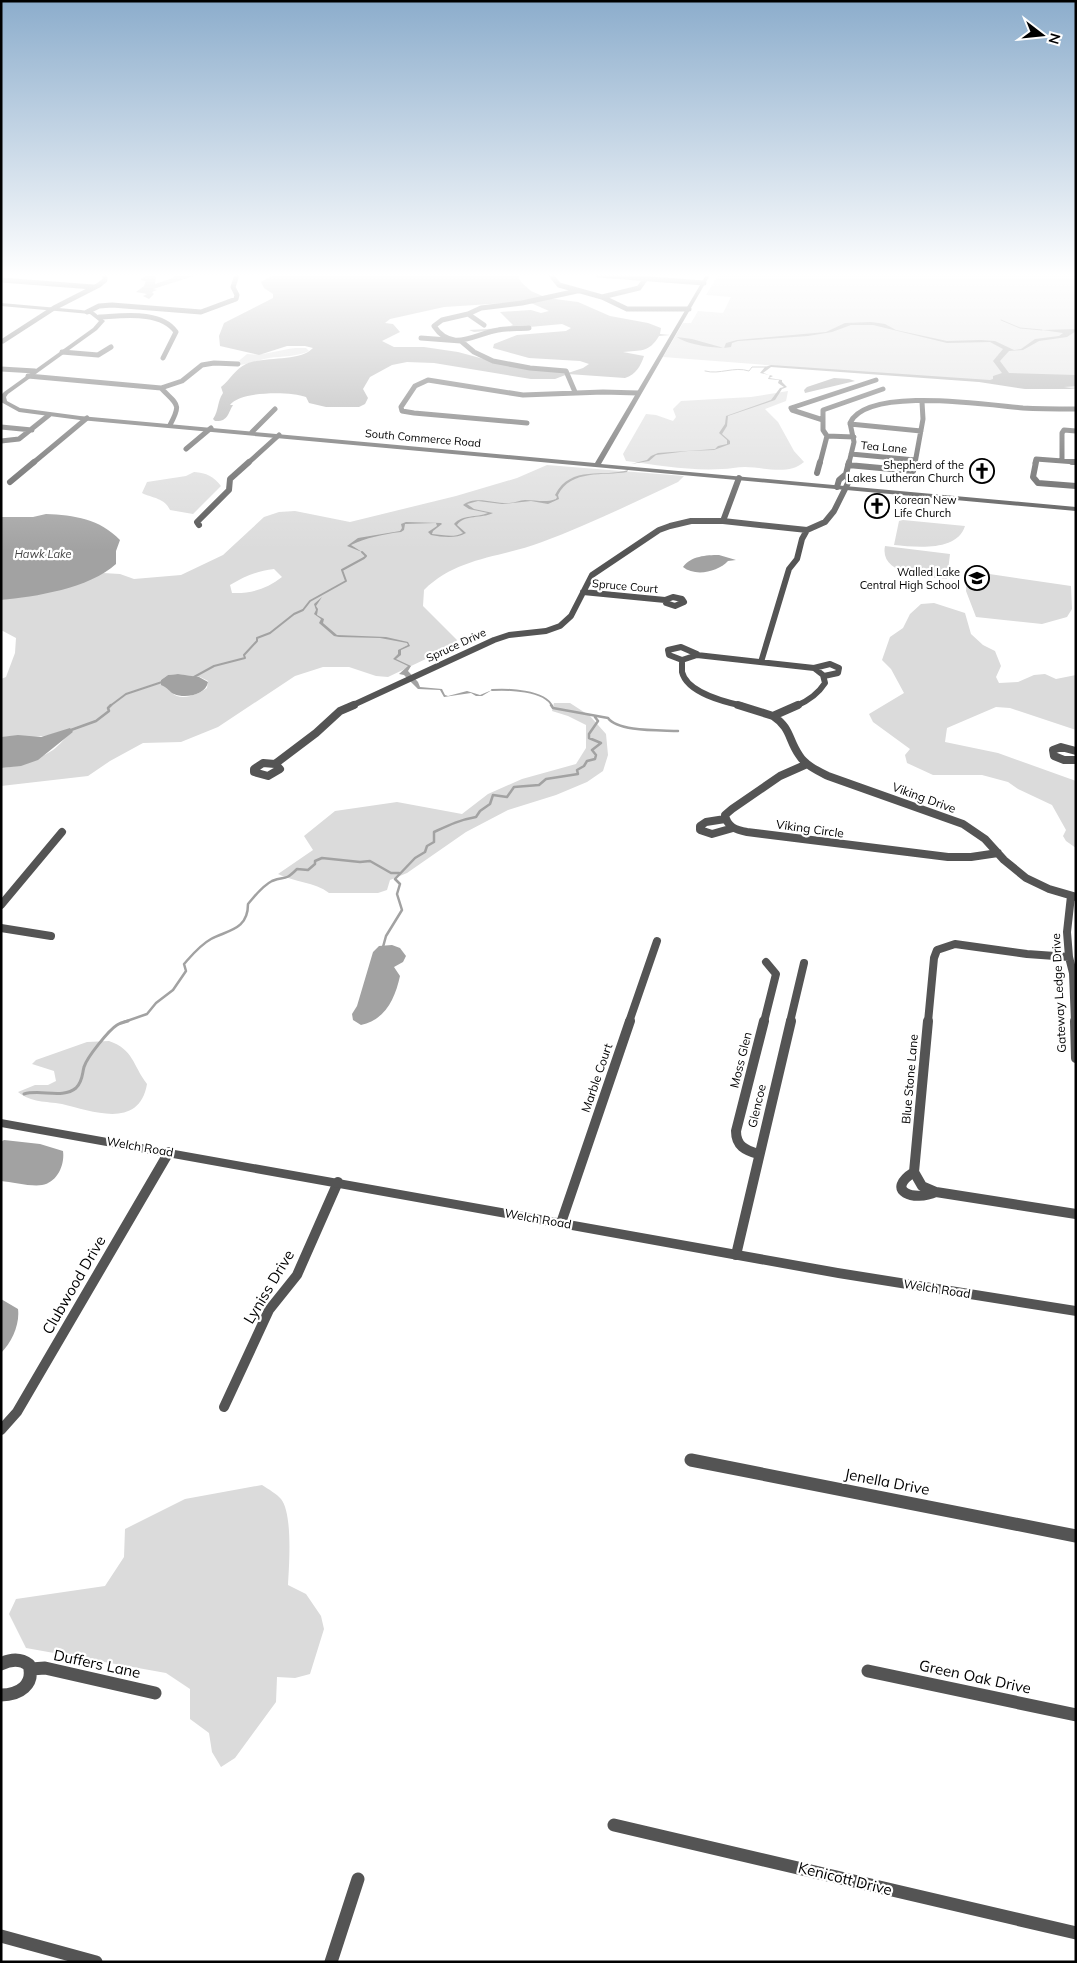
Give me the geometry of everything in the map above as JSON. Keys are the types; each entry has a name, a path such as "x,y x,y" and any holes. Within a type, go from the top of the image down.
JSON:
{"street":[{"name":"South Commerce Road","path":"41,367 3,396 4,405 19,410 49,415 211,428 1076,508"},
{"path":"1,370 161,388 182,381 200,367"},
{"path":"523,367 567,373 575,392"},
{"path":"597,465 654,367"},
{"path":"528,422 414,414 401,409 415,386 428,380 449,382 505,393 532,395 575,392 638,393"},
{"path":"823,420 792,410 791,408 876,380"},
{"path":"161,388 177,405 178,411 170,425"},
{"path":"827,436 823,430 823,410 883,389"},
{"path":"762,662 788,569 797,559 802,540 808,530 825,522 841,501 849,481 846,474 854,437 850,424 854,415 873,406 901,402 963,402 1042,409 1076,409"},
{"path":"848,465 913,471 921,431 922,402"},
{"path":"252,432 275,410"},
{"path":"1,441 17,440 49,415"},
{"path":"10,482 87,418"},
{"path":"850,424 921,431"},
{"path":"1,427 32,430"},
{"path":"186,449 211,428"},
{"path":"1062,461 1062,432 1064,430 1076,431"},
{"path":"199,525 197,522 229,490 230,479 279,435"},
{"path":"827,436 854,437"},
{"path":"816,473 827,436"},
{"name":"Tea Lane","path":"851,454 915,460"},
{"path":"1076,462 1036,459 1034,481 1045,484 1076,486"},
{"path":"837,487 839,480 846,474"},
{"path":"723,520 739,478"},
{"name":"Spruce Drive","path":"275,764 316,734 340,711 496,639 546,631 560,626 571,616 590,578 599,569 664,528 691,521 723,520 808,530"},
{"name":"Spruce Court","path":"583,592 665,600"},
{"path":"697,654 682,660 669,655 668,650 680,647 697,654 814,668 830,664 839,668 838,673 824,676"},
{"path":"682,660 684,677 698,690 717,699 773,716 811,700 822,687 824,676"},
{"path":"814,668 824,676"},
{"name":"Viking Drive","path":"773,716 790,732 796,750 808,764 826,775 957,822 978,834 1026,878 1049,889 1073,897"},
{"path":"1076,751 1061,747 1053,750 1054,756 1058,759 1076,760"},
{"path":"725,819 725,815 732,809 780,776 808,764"},
{"path":"725,819 733,828 714,835 700,830 700,826 705,822 725,819"},
{"name":"Viking Circle","path":"733,828 804,840 948,857 968,858 998,853"},
{"path":"1,905 62,832"},
{"name":"Gateway Ledge Drive","path":"1073,897 1068,932 1069,957 1073,973 1076,1058"},
{"path":"1,928 51,936"},
{"name":"Marble Court","path":"561,1223 657,941"},
{"name":"Blue Stone Lane","path":"914,1172 934,958 937,950 955,944 1027,954 1069,957"},
{"name":"Moss Glen","path":"758,1154 747,1151 738,1145 735,1139 776,974 766,962"},
{"name":"Glencoe","path":"736,1254 804,963"},
{"name":"Welch Road","path":"1,1123 736,1254 1076,1311"},
{"name":"Clubwood Drive","path":"1,1430 18,1412 169,1152"},
{"path":"936,1192 920,1198 906,1193 902,1188 902,1182 904,1177 914,1172 922,1186 936,1192 1076,1214"},
{"name":"Lyniss Drive","path":"224,1407 269,1310 296,1275 338,1182"},
{"name":"Jenella Drive","path":"691,1460 1076,1536"},
{"name":"Duffers Lane","path":"1,1664 8,1660 20,1659 29,1664 31,1669 45,1668 155,1693"},
{"path":"1,1695 8,1696 21,1691 30,1681 31,1669"},
{"name":"Green Oak Drive","path":"868,1671 1076,1716"},
{"name":"Kenicott Drive","path":"614,1825 1076,1934"},
{"path":"332,1962 358,1879"},
{"path":"1,1936 96,1962"}],"shaded area":[{"path":"787,367 1076,367 1076,389"},
{"path":"788,391 786,401 765,409 778,422 794,451 804,462 791,469 776,470 745,467 710,469 662,466 626,461 623,454 646,414 656,415 673,421 676,417 673,409 681,401 751,397"},
{"path":"547,465 684,476 678,482 610,514 542,542 465,565 437,579 424,590 423,606 457,640 453,646 388,677 376,676 349,667 323,667 295,676 218,727 181,742 143,743 110,761 88,776 1,786 1,768 21,765 41,757 53,750 73,732 64,731 37,737 1,737 1,679 6,677 15,653 16,638 1,630 1,600 70,587 103,573 120,574 134,579 181,575 223,555 264,517 279,512 295,511 350,522 456,496 517,478","holes":["274,569 282,577 270,585 252,592 232,593 230,585 246,577","168,675 200,677 208,681 207,688 190,696 176,696 161,680"]},
{"path":"194,472 209,476 221,486 193,514 170,510 162,501 142,493 147,482 186,476"},
{"path":"899,521 965,526 961,534 945,544 924,547 894,545"},
{"path":"885,546 950,554 947,579 906,573 897,569 889,563 885,556"},
{"path":"976,572 1071,586 1072,609 1067,617 1042,624 976,617 966,591 967,575"},
{"path":"934,603 965,613 971,634 983,645 995,651 1001,666 996,677 999,683 1018,682 1034,675 1045,674 1056,679 1076,675 1076,730 1010,708 996,707 947,728 945,742 998,753 1076,781 1076,848 1066,841 1063,836 1066,830 1052,805 1018,789 1008,782 982,775 933,775 907,763 905,755 910,749 873,722 869,714 904,693 891,669 882,660 890,637 903,628 910,614 921,604"},
{"path":"554,703 570,703 590,716 606,734 608,755 603,771 587,782 556,795 508,810 466,832 407,873 390,880 387,890 378,893 329,893 323,889 278,874 313,850 304,836 335,811 397,802 462,814 488,794 522,779 576,764 586,748 586,725 552,711"},
{"path":"109,1041 128,1053 147,1084 142,1098 135,1108 113,1114 100,1113 34,1100 18,1092 35,1085 48,1085 56,1081 54,1071 32,1064 36,1060 87,1042"},
{"path":"262,1485 279,1497 285,1506 289,1528 288,1585 306,1594 321,1616 324,1629 310,1674 295,1678 277,1677 276,1702 235,1758 221,1767 212,1752 209,1733 190,1719 190,1689 166,1673 26,1648 9,1614 16,1599 105,1586 124,1557 125,1529 185,1499"}],"water":[{"path":"241,367 389,367 370,377 363,389 368,398 365,404 359,407 326,407 309,403 306,397 299,395 278,393 254,395 235,400 230,405 233,405 229,414 223,420 215,421 213,419 223,393 221,387"},
{"path":"456,367 518,367 568,373 585,367 639,367 629,377 625,378 568,374 555,379 531,379"},
{"path":"766,367 794,367 990,380 993,379 993,376 1002,373 997,367 1004,367 1009,373 1076,375 1076,386 1064,387 1076,389 1025,389 979,382 771,367 763,373 769,375 760,373"},
{"path":"770,375 773,376 769,378 782,380 787,387 782,389 775,400 728,416 727,426 722,434 730,441 730,444 714,450 656,455 649,461 631,464 647,460 658,453 715,449 718,446 727,444 727,440 719,433 725,424 726,416 771,400 780,388 784,387 778,383 779,380 768,379"},
{"path":"834,378 855,381 805,393 804,390 807,387"},
{"path":"628,470 627,472 579,477 564,487 558,495 559,499 548,504 531,501 502,504 478,501 467,504 474,509 493,513 464,519 457,525 466,533 458,536 444,537 431,535 428,532 437,526 436,523 405,524 404,530 401,532 363,540 351,545 362,552 347,546 358,538 400,531 402,528 401,524 406,522 441,523 432,534 460,535 463,533 454,524 466,517 488,513 469,509 463,505 468,502 479,500 509,503 525,500 552,500 556,499 555,495 562,485 570,479 588,474"},
{"name":"Hawk Lake","path":"46,514 76,517 104,527 120,540 116,551 116,564 92,579 62,590 1,600 1,517 33,517"},
{"path":"719,555 736,560 728,561 718,568 706,572 694,572 683,567 694,558"},
{"path":"322,597 316,606 318,609 317,615 324,619 323,623 337,635 386,637 408,642 410,646 401,650 401,655 396,659 411,666 408,671 420,687 442,689 445,695 448,696 467,691 480,695 492,690 482,696 476,696 471,693 444,697 440,690 418,689 404,675 399,674 408,666 393,659 398,654 398,650 408,645 407,643 380,638 334,636 319,623 321,619 314,614 316,610 314,604"},
{"path":"178,674 199,677 208,682 199,693 189,696 172,693 161,685 161,680 168,675"},
{"path":"70,728 73,732 38,760 21,766 1,768 1,737 18,735 41,737"},
{"path":"392,945 400,948 406,956 403,962 394,967 400,976 395,993 383,1013 377,1018 361,1025 353,1020 352,1014 357,1006 373,952 379,946"},
{"path":"4,1140 40,1144 63,1151 63,1162 56,1177 47,1184 42,1185 1,1181 1,1142"},
{"path":"1,1299 18,1309 18,1321 9,1344 1,1353"}],"waterway":[{"path":"705,371 716,372 738,369 749,371 752,367 766,367"},
{"path":"194,677 214,666 245,658 244,655 257,641 257,638 270,633 294,614 303,610 310,601 346,581 342,570 364,558 366,556 362,552"},
{"path":"110,706 126,694 162,682"},
{"path":"492,690 516,690 534,694 542,697 552,706"},
{"path":"551,705 553,708 608,718 613,723 630,728 678,731"},
{"path":"71,730 96,721 109,711 108,708 110,706"},
{"path":"383,947 386,936 402,910 397,894 400,884 395,879 415,858 425,852 427,846 434,842 434,832 459,821 476,817 480,811 490,804 493,795 507,797 514,787 539,785 546,779 578,774 577,770 584,766 587,761 595,759 596,755 592,750 601,743 589,738 589,734 598,721 595,717"},
{"path":"124,1022 147,1014 156,1003 173,990 186,971 184,964 190,957 207,941 241,924 245,919 248,904 268,883 286,877 297,869 308,870 315,864 315,861 322,858 360,862 370,861 391,873 399,873"},
{"path":"24,1094 65,1093 76,1088 81,1080 89,1057 99,1044 117,1025 128,1021"}],"place":[{"name":"Shepherd of the Lakes Lutheran Church","path":"982,471"},
{"name":"Korean New Life Church","path":"877,506"},
{"name":"Walled Lake Central High School","path":"977,578"}]}
